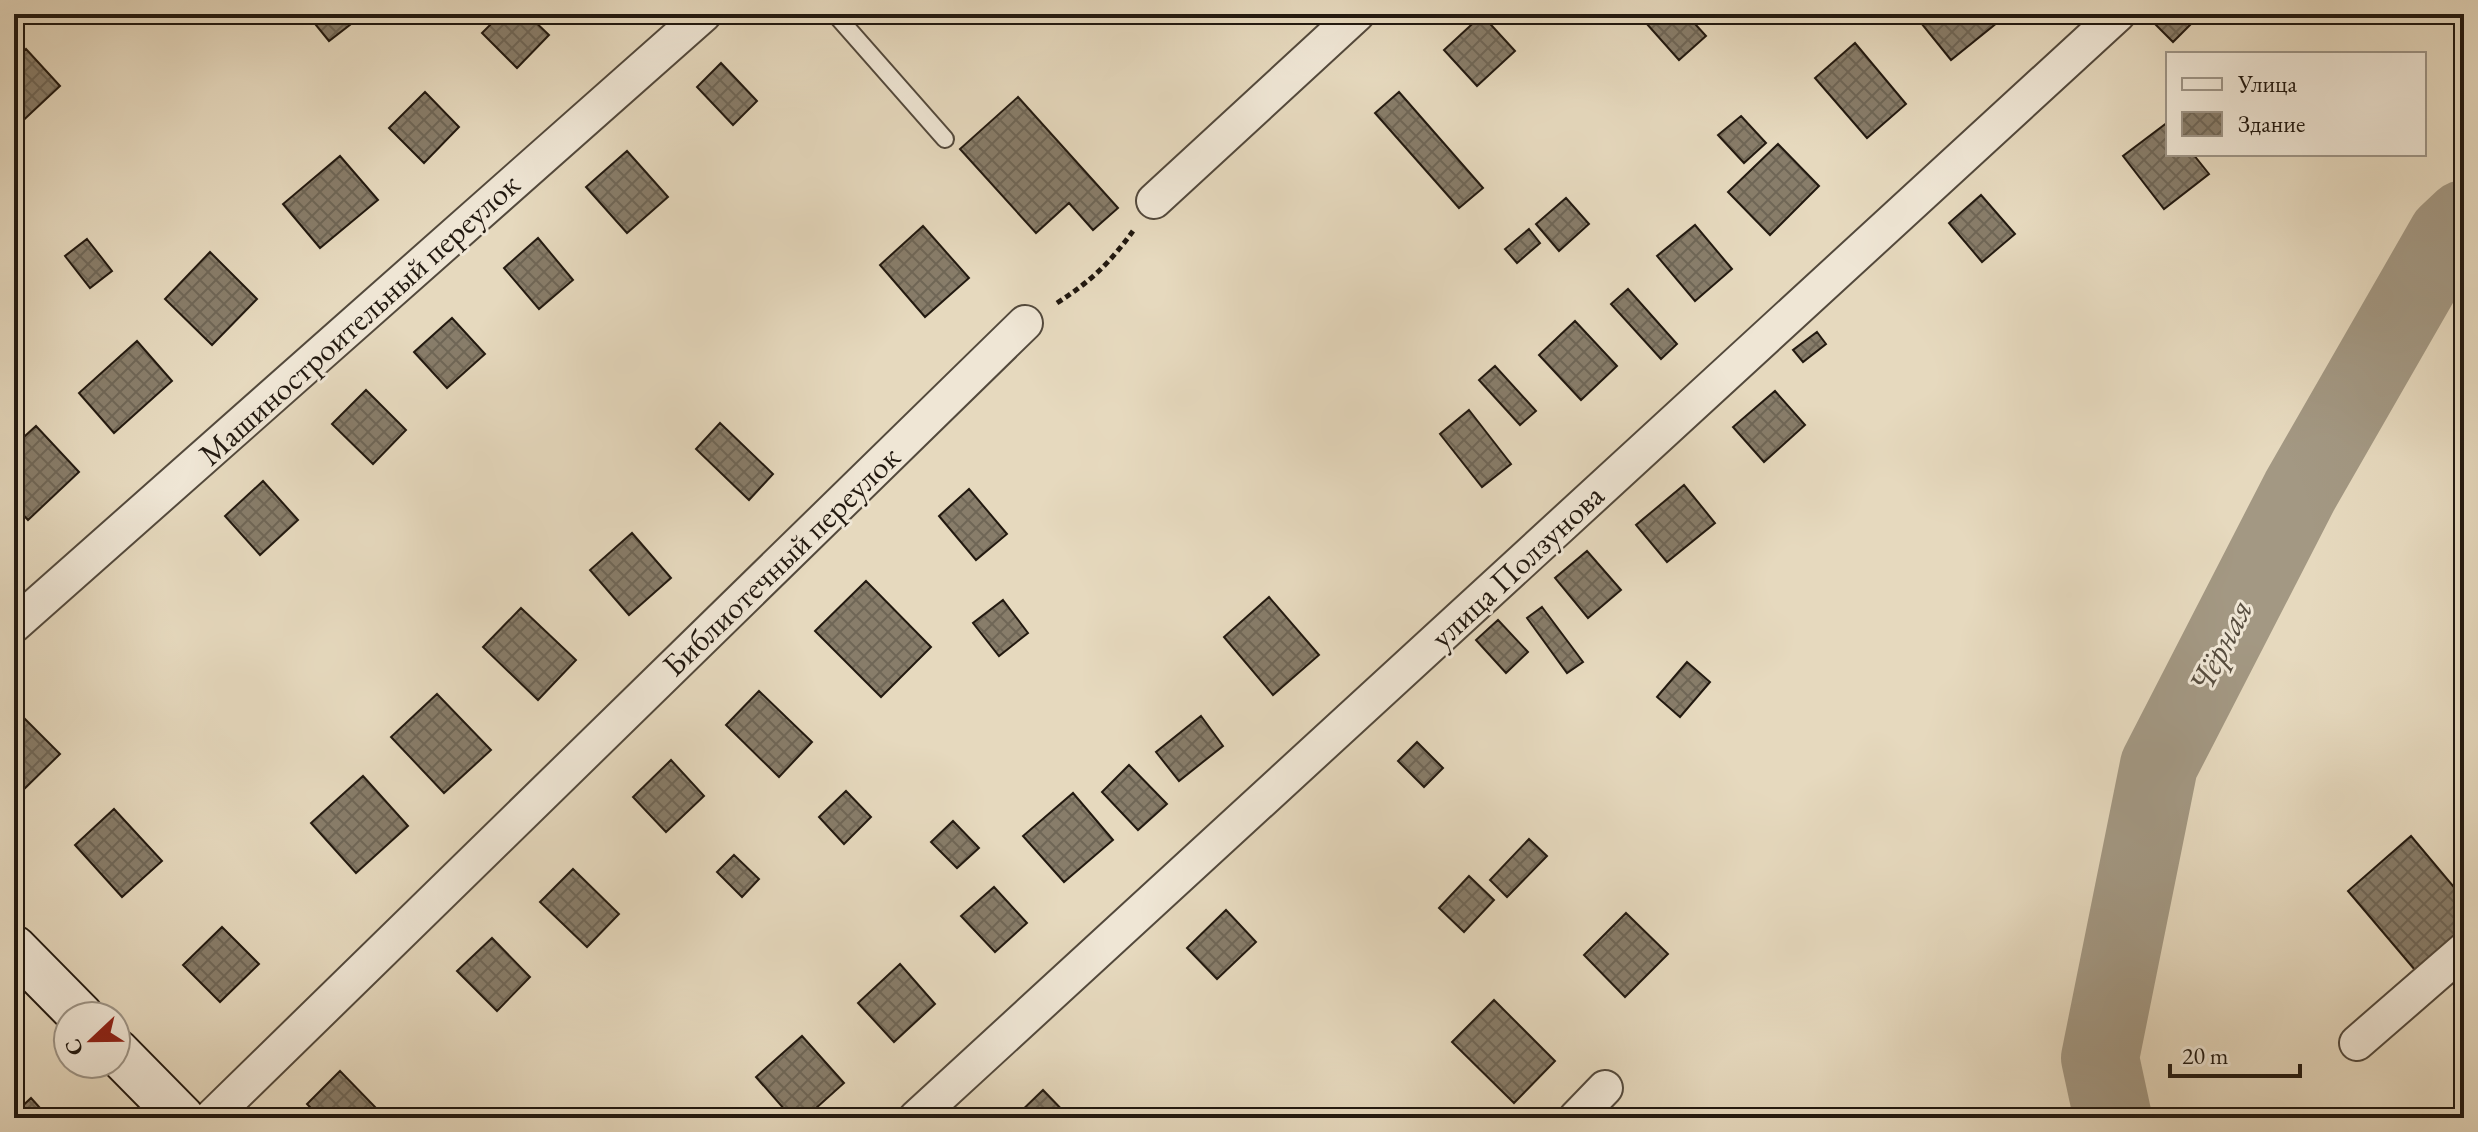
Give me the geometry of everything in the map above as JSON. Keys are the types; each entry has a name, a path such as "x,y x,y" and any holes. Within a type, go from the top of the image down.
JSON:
{"street":[{"name":"Машиностроительный переулок","path":"14,625 704,14"},
{"path":"1154,201 1357,14"},
{"name":"улица Ползунова","path":"916,1118 2118,14"},
{"name":"Библиотечный переулок","path":"211,1118 1025,323"},
{"path":"14,948 65,1000"},
{"path":"2357,1043 2464,950"},
{"path":"132,1067 182,1118"},
{"path":"1576,1118 1605,1088"}],"lane":[{"path":"835,14 945,139"}],"path":[{"path":"1025,323 1095,277 1117,253 1154,201"}],"building":[{"path":"318,14 364,14 329,41 311,19"},
{"path":"501,14 527,14 549,35 517,68 482,33"},
{"path":"1638,14 1686,14 1706,36 1679,60"},
{"path":"1923,14 2008,14 1951,60 1917,18"},
{"path":"2164,14 2201,14 2173,42 2154,23"},
{"path":"1482,15 1515,51 1477,86 1444,50"},
{"path":"1855,43 1906,104 1867,138 1815,78"},
{"path":"26,49 60,86 14,129 14,61"},
{"path":"721,63 757,101 733,125 697,87"},
{"path":"425,92 459,127 424,163 389,128"},
{"path":"1399,92 1483,188 1459,208 1375,113"},
{"path":"1018,97 1118,208 1093,230 1069,203 1036,233 960,149"},
{"path":"1741,116 1766,143 1744,163 1718,135"},
{"path":"2166,124 2166,156 2195,156 2209,174 2164,209 2123,156"},
{"path":"1778,144 1819,186 1770,235 1728,192"},
{"path":"627,151 668,197 627,233 586,187"},
{"path":"340,156 378,200 320,248 283,204"},
{"path":"1981,195 2015,234 1982,262 1949,223"},
{"path":"1566,198 1589,224 1559,251 1536,224"},
{"path":"1695,225 1732,269 1695,301 1657,256"},
{"path":"923,226 969,278 925,317 880,265"},
{"path":"1529,229 1540,243 1517,263 1505,249"},
{"path":"538,238 573,280 539,309 504,268"},
{"path":"87,239 112,271 90,288 65,256"},
{"path":"210,252 257,299 212,345 165,299"},
{"path":"1628,289 1677,344 1661,359 1611,304"},
{"path":"452,318 485,354 447,388 414,352"},
{"path":"1575,321 1617,366 1581,400 1539,355"},
{"path":"1817,332 1826,344 1803,362 1793,350"},
{"path":"137,341 172,381 114,433 79,393"},
{"path":"1495,366 1536,411 1520,425 1479,380"},
{"path":"366,390 406,430 373,464 332,424"},
{"path":"1775,391 1805,425 1764,462 1733,427"},
{"path":"1469,410 1511,464 1482,487 1440,434"},
{"path":"720,423 773,474 749,500 696,449"},
{"path":"36,426 79,472 28,520 14,505 14,446"},
{"path":"263,481 298,520 260,555 225,516"},
{"path":"1684,485 1715,523 1667,562 1636,525"},
{"path":"969,489 1007,534 976,560 939,516"},
{"path":"632,533 671,578 629,615 590,570"},
{"path":"1587,551 1621,590 1588,618 1555,578"},
{"path":"866,581 931,647 881,697 815,631"},
{"path":"1269,597 1319,655 1273,695 1224,637"},
{"path":"1003,600 1028,633 999,656 973,623"},
{"path":"1542,607 1583,662 1567,673 1527,618"},
{"path":"521,608 576,660 538,700 483,647"},
{"path":"1498,620 1528,652 1506,673 1476,640"},
{"path":"1687,662 1710,682 1680,717 1657,697"},
{"path":"759,691 812,742 779,777 726,725"},
{"path":"437,694 491,750 444,793 391,737"},
{"path":"15,709 60,754 18,795 14,791"},
{"path":"1201,716 1223,746 1179,781 1156,752"},
{"path":"1417,742 1443,768 1424,787 1398,761"},
{"path":"671,760 704,796 666,832 633,797"},
{"path":"1129,765 1167,804 1138,830 1102,792"},
{"path":"363,776 408,826 356,873 311,823"},
{"path":"846,791 871,817 844,844 819,817"},
{"path":"1073,793 1113,840 1064,882 1023,836"},
{"path":"114,809 162,861 122,897 75,845"},
{"path":"953,821 979,848 957,868 931,842"},
{"path":"2411,836 2464,899 2464,928 2415,970 2348,891"},
{"path":"1529,839 1547,856 1507,897 1490,880"},
{"path":"734,855 759,879 742,897 717,872"},
{"path":"573,869 619,914 587,947 540,902"},
{"path":"1469,876 1494,900 1464,932 1439,908"},
{"path":"994,887 1027,923 995,952 961,916"},
{"path":"1226,910 1256,942 1217,979 1187,948"},
{"path":"1626,913 1668,954 1625,997 1584,955"},
{"path":"222,927 259,964 220,1002 183,965"},
{"path":"492,938 530,977 497,1011 457,971"},
{"path":"900,964 935,1004 894,1042 858,1003"},
{"path":"1494,1000 1555,1061 1514,1103 1452,1042"},
{"path":"802,1036 844,1083 805,1118 792,1118 756,1077"},
{"path":"340,1071 376,1108 366,1118 320,1118 307,1104"},
{"path":"1043,1090 1070,1118 1014,1118"},
{"path":"31,1098 49,1118 14,1118 14,1114"}],"waterway":[{"name":"Чёрная","path":"2113,1118 2100,1058 2159,765 2300,491 2447,235 2464,219"}]}
